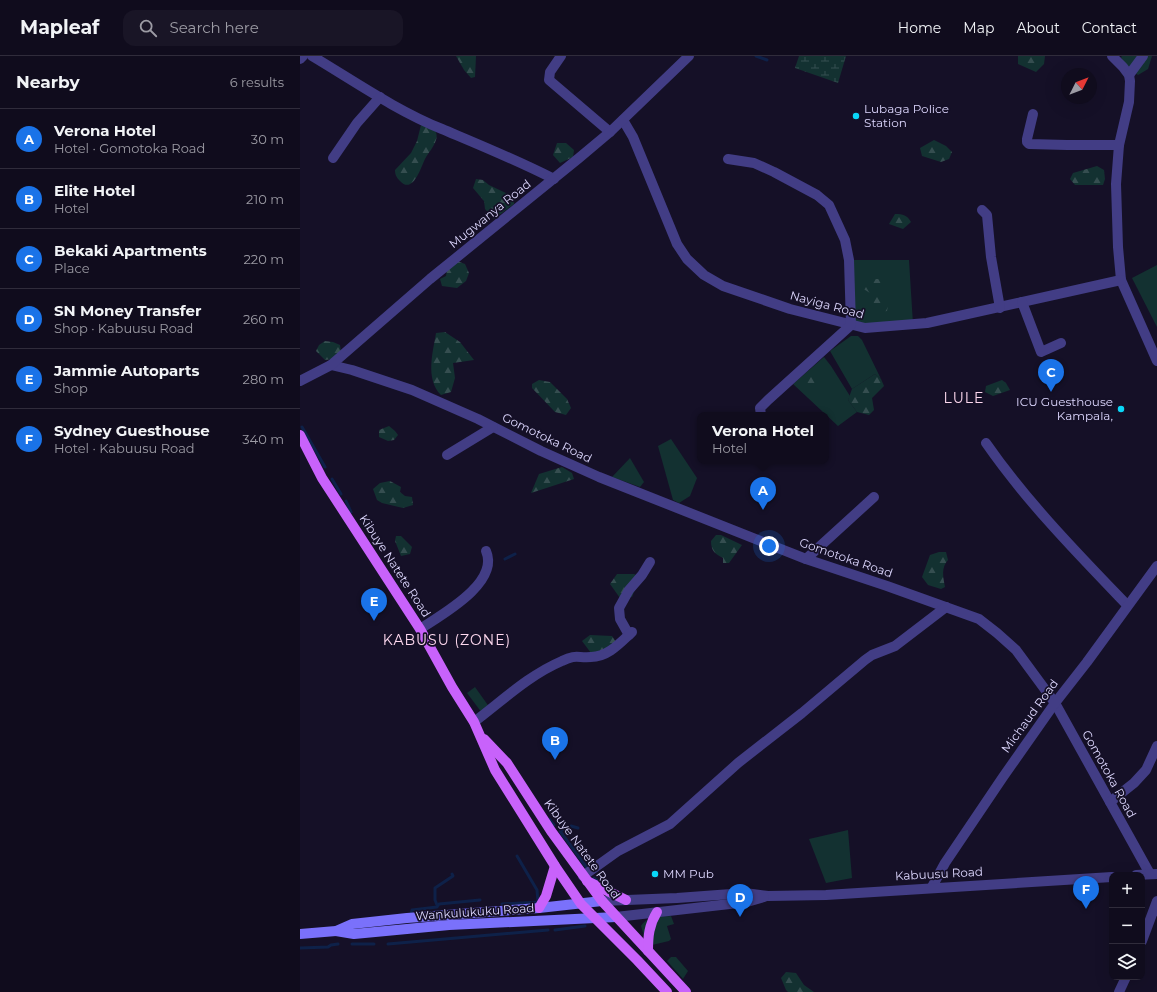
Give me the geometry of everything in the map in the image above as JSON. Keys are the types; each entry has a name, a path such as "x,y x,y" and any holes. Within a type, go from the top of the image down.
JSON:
{"main road":[{"name":"Kibuye Natete Road","path":"300,435 322,478 420,629 452,687 474,722 495,770 555,866 581,904 594,919 637,960 667,992"},
{"name":"Kibuye Natete Road","path":"479,733 506,763 602,902 686,992"},
{"path":"539,908 546,896 555,866"},
{"path":"584,878 626,900"},
{"name":"Wankulukuku Road","path":"336,931 352,924 407,918 602,902"},
{"path":"648,951 649,929 657,912"},
{"name":"Wankulukuku Road","path":"300,934 336,931 354,934 449,925 616,917"}],"street":[{"path":"300,59 303,56"},
{"path":"312,56 380,97 442,129 497,151 554,179"},
{"path":"561,56 550,72 549,80 610,132"},
{"name":"Mugwanya Road","path":"300,381 331,365 430,279 554,179 610,132 689,56"},
{"path":"1112,56 1129,74 1130,81 1129,102 1119,145 1116,184 1118,247 1121,280 1157,361"},
{"path":"1129,74 1143,56"},
{"path":"333,158 357,123 380,97"},
{"path":"1033,114 1027,139 1029,144 1119,145"},
{"name":"Nayiga Road","path":"623,120 633,137 677,244 687,259 704,275 723,286 790,309 865,328 919,324 1000,308 1121,280"},
{"path":"728,159 754,163 817,195 829,206 845,240 849,260 850,325 764,404 760,408 761,412"},
{"path":"982,210 987,215 995,284 1000,308"},
{"path":"1022,302 1041,352 1061,343"},
{"name":"Gomotoka Road","path":"331,365 352,370 412,390 599,477 806,559 979,619 1016,650 1055,703 1110,802 1154,874"},
{"path":"447,455 492,427"},
{"path":"986,443 1007,472 1039,510 1128,605"},
{"path":"806,559 874,497"},
{"path":"420,629 452,609 474,588 488,566 486,551"},
{"path":"474,722 517,689 560,661 575,656 590,658 602,656 616,647 630,634 620,619 619,608 629,590 642,575 650,562"},
{"name":"Michaud Road","path":"932,887 945,863 1003,777 1055,703 1157,566"},
{"path":"584,878 618,851 670,824 738,763 802,713 865,660 872,655 895,646 946,607"},
{"path":"1110,802 1134,783 1146,770 1157,746"},
{"name":"Kabuusu Road","path":"602,902 745,893 768,896 826,895 932,887 1109,877"},
{"name":"Kabuusu Road","path":"616,917 747,902 768,896"},
{"path":"1145,932 1157,901"},
{"path":"1119,992 1125,980"}],"green space":[{"path":"456,56 476,56 475,77 471,78 464,70"},
{"path":"799,56 846,56 838,83 795,68"},
{"path":"1018,56 1045,56 1044,64 1036,72 1018,64"},
{"path":"1152,56 1148,69 1138,75 1125,65 1121,57"},
{"path":"421,125 435,131 436,139 419,173 409,185 400,181 395,170 411,153 417,141"},
{"path":"934,140 946,146 952,152 949,159 941,162 922,156 920,148"},
{"path":"557,143 566,143 574,150 573,157 560,163 553,155"},
{"path":"1097,166 1104,170 1105,179 1103,185 1075,185 1070,179 1073,173"},
{"path":"476,179 483,180 489,185 512,196 514,199 514,204 494,219 485,209 484,201 473,188"},
{"path":"895,214 904,215 911,222 903,229 889,224"},
{"path":"454,260 465,264 469,273 466,281 457,288 442,286 440,279 446,276 448,264"},
{"path":"854,260 909,260 913,324 883,327 854,322"},
{"path":"1157,265 1157,327 1132,278"},
{"path":"865,279 880,279 882,287 877,291 870,293 862,288"},
{"path":"878,294 887,296 887,311 880,312 873,302"},
{"path":"445,332 460,342 474,360 453,363 455,378 451,392 441,395 436,389 433,381 431,365 436,333"},
{"path":"851,336 858,336 862,340 881,379 875,374 852,389 830,351"},
{"path":"325,341 340,345 341,352 334,359 325,360 316,351 319,345"},
{"path":"824,357 850,396 848,400 857,412 838,426 829,418 829,412 823,412 793,384"},
{"path":"813,374 818,380 818,387 813,391 804,389 801,380"},
{"path":"875,374 881,379 884,386 872,398 874,410 869,415 857,412 848,400 852,389"},
{"path":"539,380 550,382 567,399 571,408 566,415 555,412 532,388 532,384"},
{"path":"1002,380 1006,383 1010,390 993,396 985,392 986,386"},
{"path":"389,426 398,435 394,440 388,441 379,437 379,430"},
{"path":"671,439 697,478 690,496 679,503 673,500 658,446"},
{"path":"630,458 644,482 640,487 612,477"},
{"path":"562,467 572,473 574,479 531,493 539,474"},
{"path":"390,481 401,487 400,492 405,496 412,497 413,505 403,508 382,503 377,500 373,489 380,483"},
{"path":"716,535 721,535 742,545 729,563 723,563 723,558 716,554 713,550 711,541"},
{"path":"396,536 401,536 412,547 410,554 401,556 395,541"},
{"path":"939,552 946,552 948,560 943,569 945,587 941,589 928,585 922,577 930,555"},
{"path":"617,574 634,574 640,577 632,597 620,598 610,584"},
{"path":"590,635 612,636 618,645 604,653 591,653 582,641"},
{"path":"475,687 490,708 482,713 467,693"},
{"path":"848,830 852,878 826,883 809,839"},
{"path":"671,916 674,924 667,926 671,939 669,941 652,945 644,936 641,926 644,922 651,918"},
{"path":"671,957 676,957 688,971 683,979 667,961"},
{"path":"786,972 796,973 804,985 814,992 788,992 781,978"}],"waterway":[{"path":"756,56 767,60"},
{"path":"302,427 325,467"},
{"path":"332,479 341,494"},
{"path":"346,501 351,512"},
{"path":"505,559 515,554"},
{"path":"549,819 554,825"},
{"path":"578,828 571,826 560,831 587,868"},
{"path":"517,856 537,890 538,902"},
{"path":"437,905 435,900 435,888 453,876 452,874"},
{"path":"594,878 600,883"},
{"path":"411,914 412,910 437,907 439,904 480,900"},
{"path":"502,904 539,902"},
{"path":"555,930 585,926"},
{"path":"388,944 548,930"},
{"path":"300,948 328,947 338,944"},
{"path":"352,944 374,944"}],"place":[{"name":"Lubaga Police Station","path":"856,116"},
{"name":"Bekaki Apartments","path":"1051,392"},
{"name":"ICU Guesthouse Kampala,","path":"1121,409"},
{"name":"Verona Hotel","path":"763,510"},
{"name":"Jammie Autoparts","path":"374,621"},
{"name":"Elite Hotel","path":"555,760"},
{"name":"MM Pub","path":"655,874"},
{"name":"Sydney Guesthouse","path":"1086,909"},
{"name":"SN Money Transfer","path":"740,917"}],"district":[{"name":"LULE","path":"964,398"},
{"name":"KABUSU (ZONE)","path":"447,640"}]}
